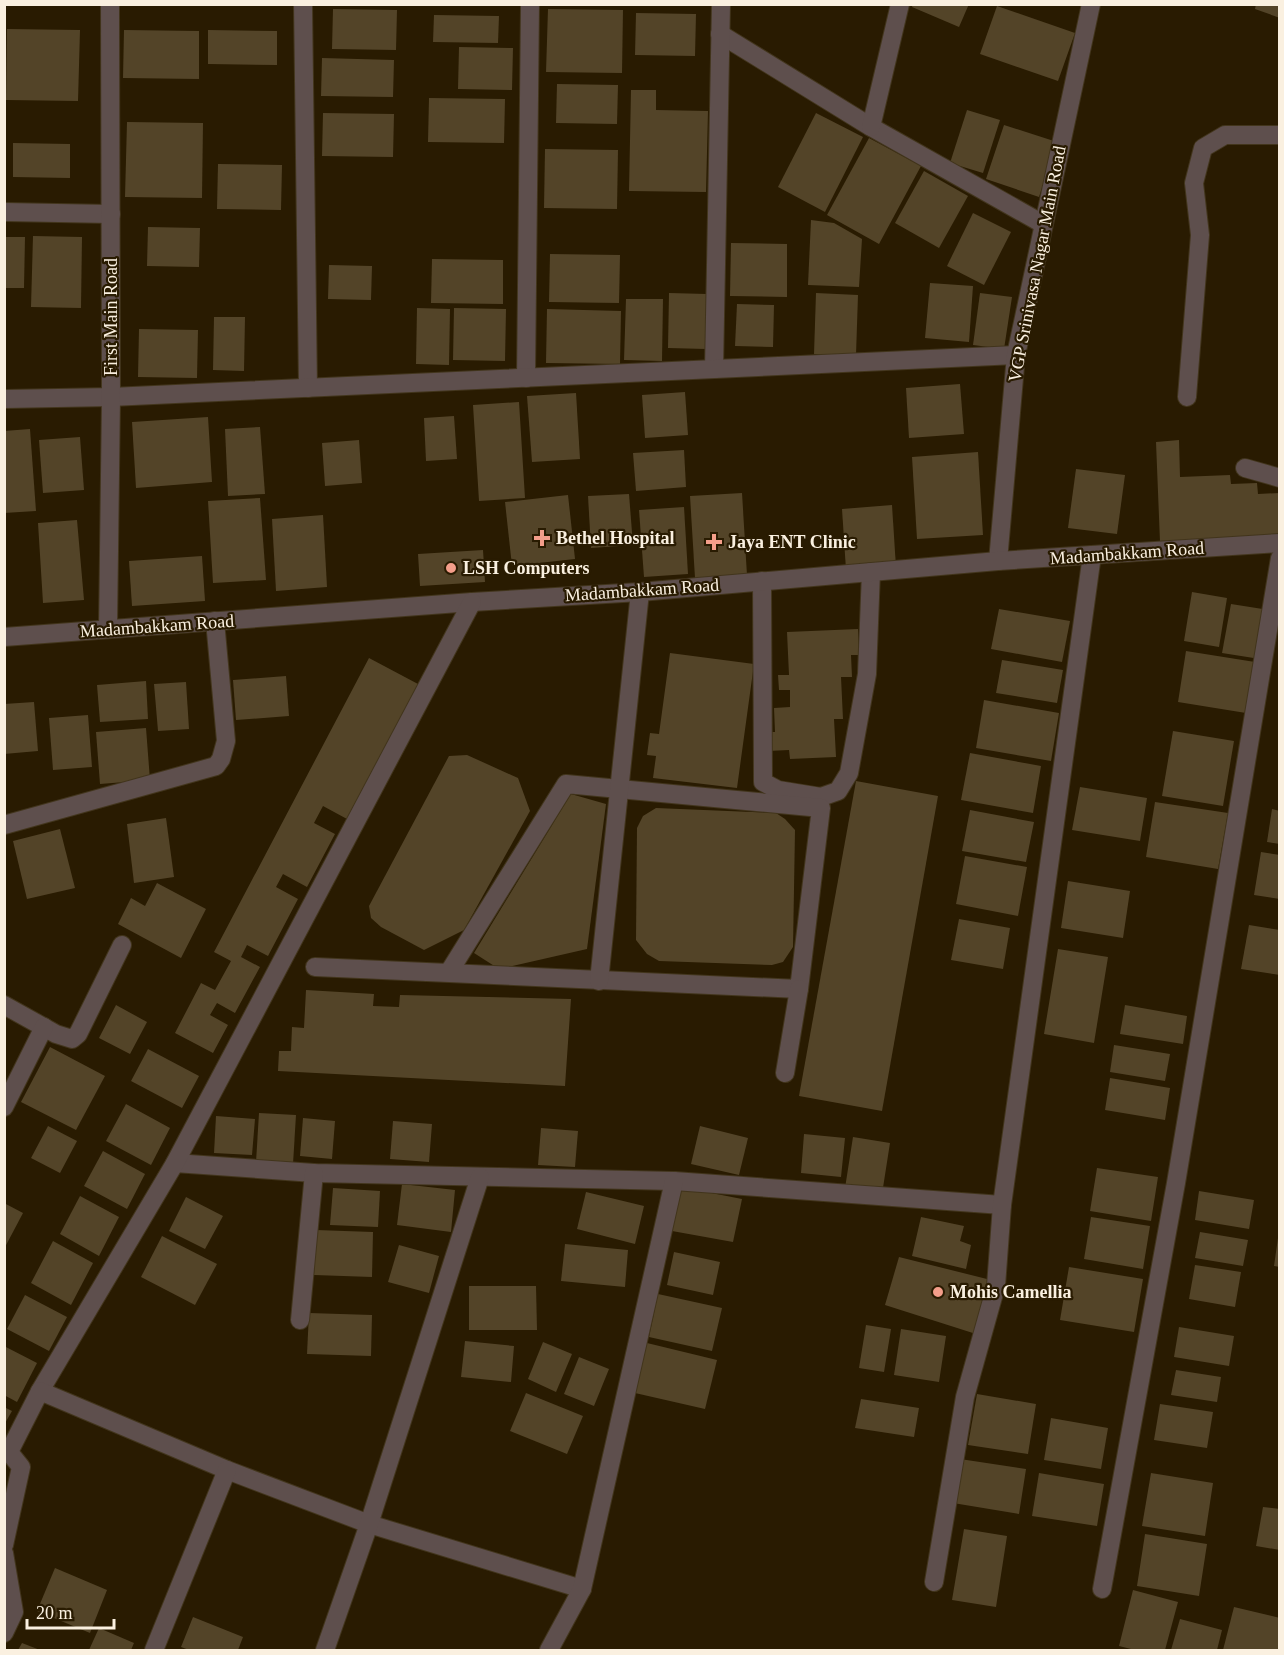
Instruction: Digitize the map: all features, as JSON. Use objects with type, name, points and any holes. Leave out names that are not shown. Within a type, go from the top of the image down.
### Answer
[{"type":"street","name":"First Main Road","points":[[108,629],[111,397],[110,4]]},
{"type":"street","points":[[303,4],[308,388]]},
{"type":"street","points":[[526,378],[530,4]]},
{"type":"street","points":[[714,369],[721,4]]},
{"type":"street","points":[[871,127],[900,4]]},
{"type":"street","name":"VGP Srinivasa Nagar Main Road","points":[[998,561],[1016,355],[1091,4]]},
{"type":"street","points":[[720,34],[871,127],[1043,224]]},
{"type":"street","points":[[1187,397],[1200,235],[1194,183],[1203,148],[1225,135],[1280,135]]},
{"type":"street","points":[[4,212],[111,214]]},
{"type":"street","points":[[4,399],[111,397],[1016,355]]},
{"type":"street","points":[[1245,468],[1280,478]]},
{"type":"street","name":"Madambakkam Road","points":[[4,637],[471,602],[640,592],[998,561],[1280,543]]},
{"type":"street","points":[[934,1582],[965,1397],[996,1286],[1002,1205],[1092,555]]},
{"type":"street","points":[[1102,1589],[1176,1184],[1280,558]]},
{"type":"street","points":[[762,581],[763,782],[778,790],[821,797],[838,791],[849,773],[867,674],[871,572]]},
{"type":"street","points":[[598,981],[640,592]]},
{"type":"street","points":[[4,1545],[21,1467],[9,1452],[40,1391],[175,1163],[471,602]]},
{"type":"street","points":[[4,825],[216,766],[221,759],[226,741],[215,621]]},
{"type":"street","points":[[449,972],[566,784],[821,808],[799,989],[785,1073]]},
{"type":"street","points":[[4,1005],[44,1028],[72,1039],[78,1034],[122,945]]},
{"type":"street","points":[[315,967],[799,989]]},
{"type":"street","points":[[4,1107],[44,1028]]},
{"type":"street","points":[[175,1163],[314,1173],[674,1181],[1002,1205]]},
{"type":"street","points":[[300,1320],[314,1173]]},
{"type":"street","points":[[325,1650],[369,1524],[480,1177]]},
{"type":"street","points":[[549,1650],[582,1589],[674,1181]]},
{"type":"street","points":[[40,1391],[227,1470],[369,1524],[582,1589]]},
{"type":"street","points":[[154,1650],[227,1470]]},
{"type":"street","points":[[4,1552],[11,1583],[14,1612],[4,1633]]},
{"type":"building","points":[[913,4],[969,4],[959,27],[912,7]]},
{"type":"building","points":[[1256,4],[1280,4],[1280,18],[1255,9]]},
{"type":"building","points":[[997,6],[1075,33],[1058,81],[980,54]]},
{"type":"building","points":[[333,9],[397,10],[396,50],[332,49]]},
{"type":"building","points":[[548,9],[623,10],[622,73],[546,72]]},
{"type":"building","points":[[636,13],[696,14],[695,56],[635,55]]},
{"type":"building","points":[[434,15],[499,16],[498,43],[433,42]]},
{"type":"building","points":[[7,29],[80,30],[78,101],[6,100]]},
{"type":"building","points":[[124,30],[199,31],[199,79],[123,78]]},
{"type":"building","points":[[208,30],[277,31],[277,65],[208,64]]},
{"type":"building","points":[[459,47],[513,48],[512,90],[458,89]]},
{"type":"building","points":[[322,58],[394,60],[393,97],[321,96]]},
{"type":"building","points":[[557,84],[618,85],[617,124],[556,123]]},
{"type":"building","points":[[631,90],[656,90],[656,110],[708,111],[706,192],[629,191]]},
{"type":"building","points":[[429,98],[505,99],[504,143],[428,142]]},
{"type":"building","points":[[967,110],[1000,120],[983,173],[950,163]]},
{"type":"building","points":[[323,113],[394,114],[393,157],[322,156]]},
{"type":"building","points":[[816,113],[863,137],[825,212],[778,187]]},
{"type":"building","points":[[127,122],[203,123],[202,198],[125,197]]},
{"type":"building","points":[[1004,125],[1057,142],[1039,197],[986,179]]},
{"type":"building","points":[[869,138],[921,166],[879,244],[827,215]]},
{"type":"building","points":[[13,143],[70,144],[70,178],[13,177]]},
{"type":"building","points":[[545,149],[618,150],[617,209],[544,208]]},
{"type":"building","points":[[218,164],[282,165],[281,210],[217,209]]},
{"type":"building","points":[[924,171],[968,196],[939,248],[895,223]]},
{"type":"building","points":[[973,213],[1011,232],[984,285],[947,266]]},
{"type":"building","points":[[811,220],[834,223],[862,239],[859,287],[808,285]]},
{"type":"building","points":[[148,227],[200,228],[199,267],[147,266]]},
{"type":"building","points":[[33,236],[82,237],[81,308],[31,307]]},
{"type":"building","points":[[4,237],[25,237],[24,288],[4,288]]},
{"type":"building","points":[[731,243],[787,244],[787,297],[730,296]]},
{"type":"building","points":[[550,254],[620,255],[619,303],[549,302]]},
{"type":"building","points":[[432,259],[503,260],[503,304],[431,303]]},
{"type":"building","points":[[329,265],[372,266],[371,300],[328,299]]},
{"type":"building","points":[[930,283],[973,286],[969,342],[925,338]]},
{"type":"building","points":[[669,293],[707,294],[706,349],[668,348]]},
{"type":"building","points":[[816,293],[858,295],[856,355],[814,354]]},
{"type":"building","points":[[980,293],[1012,297],[1004,349],[973,345]]},
{"type":"building","points":[[626,299],[663,299],[662,361],[624,360]]},
{"type":"building","points":[[737,304],[774,305],[773,347],[735,346]]},
{"type":"building","points":[[417,308],[450,309],[449,365],[416,364]]},
{"type":"building","points":[[454,308],[506,309],[505,361],[453,360]]},
{"type":"building","points":[[547,309],[621,311],[620,364],[546,363]]},
{"type":"building","points":[[214,317],[245,317],[244,371],[213,370]]},
{"type":"building","points":[[139,329],[198,330],[197,378],[138,377]]},
{"type":"building","points":[[960,384],[964,434],[909,438],[906,388]]},
{"type":"building","points":[[685,392],[688,435],[645,438],[642,395]]},
{"type":"building","points":[[576,393],[580,459],[532,462],[527,396]]},
{"type":"building","points":[[519,402],[525,498],[479,501],[473,405]]},
{"type":"building","points":[[454,416],[457,459],[426,461],[424,418]]},
{"type":"building","points":[[208,417],[212,482],[136,488],[132,422]]},
{"type":"building","points":[[260,427],[265,494],[228,496],[225,429]]},
{"type":"building","points":[[30,429],[36,511],[4,513],[4,431]]},
{"type":"building","points":[[80,437],[84,490],[43,493],[39,440]]},
{"type":"building","points":[[359,440],[362,483],[325,486],[322,443]]},
{"type":"building","points":[[1179,440],[1180,477],[1230,475],[1231,484],[1257,483],[1258,494],[1280,493],[1280,537],[1160,542],[1156,442]]},
{"type":"building","points":[[684,450],[686,487],[636,491],[633,453]]},
{"type":"building","points":[[978,452],[983,535],[917,539],[912,457]]},
{"type":"building","points":[[1076,469],[1125,475],[1117,534],[1068,528]]},
{"type":"building","points":[[742,493],[747,575],[695,578],[690,496]]},
{"type":"building","points":[[629,494],[633,545],[591,548],[588,496]]},
{"type":"building","points":[[568,495],[575,559],[512,566],[505,502]]},
{"type":"building","points":[[260,498],[266,580],[213,583],[208,501]]},
{"type":"building","points":[[892,505],[896,567],[846,570],[842,509]]},
{"type":"building","points":[[684,507],[688,574],[644,577],[639,510]]},
{"type":"building","points":[[323,515],[327,587],[276,591],[272,519]]},
{"type":"building","points":[[77,520],[84,600],[43,603],[38,523]]},
{"type":"building","name":"LSH Computers","points":[[483,550],[485,582],[420,586],[418,554]]},
{"type":"building","points":[[202,556],[205,601],[132,606],[129,561]]},
{"type":"building","points":[[1192,592],[1227,598],[1219,647],[1184,641]]},
{"type":"building","points":[[1231,604],[1269,610],[1260,659],[1222,653]]},
{"type":"building","points":[[999,609],[1070,621],[1062,662],[991,649]]},
{"type":"building","points":[[858,629],[859,655],[851,655],[852,677],[841,677],[843,719],[834,719],[836,757],[790,759],[789,750],[768,751],[767,732],[775,732],[774,708],[790,707],[790,690],[779,690],[778,675],[789,675],[787,632]]},
{"type":"building","points":[[1186,651],[1255,662],[1246,713],[1178,702]]},
{"type":"building","points":[[670,653],[754,664],[737,788],[653,778],[656,756],[647,755],[650,733],[659,734]]},
{"type":"building","points":[[369,658],[418,684],[347,819],[323,806],[314,823],[335,834],[307,887],[283,874],[276,887],[298,899],[268,956],[247,945],[241,957],[260,967],[235,1013],[217,1003],[210,1015],[228,1025],[213,1053],[175,1033],[201,983],[215,990],[231,961],[214,952]]},
{"type":"building","points":[[1002,660],[1063,670],[1057,703],[996,693]]},
{"type":"building","points":[[286,676],[289,716],[236,720],[233,680]]},
{"type":"building","points":[[146,681],[148,719],[100,722],[97,685]]},
{"type":"building","points":[[186,682],[189,729],[158,731],[154,684]]},
{"type":"building","points":[[984,700],[1059,713],[1051,761],[976,748]]},
{"type":"building","points":[[34,702],[38,751],[4,754],[4,704]]},
{"type":"building","points":[[88,715],[92,767],[53,770],[49,718]]},
{"type":"building","points":[[146,728],[150,780],[100,784],[96,732]]},
{"type":"building","points":[[1173,731],[1234,741],[1223,806],[1162,796]]},
{"type":"building","points":[[970,753],[1041,766],[1033,813],[961,800]]},
{"type":"building","points":[[467,755],[518,778],[530,811],[464,930],[424,950],[381,927],[371,918],[369,906],[449,756]]},
{"type":"building","points":[[856,781],[938,796],[882,1111],[799,1096]]},
{"type":"building","points":[[1080,787],[1147,798],[1140,841],[1072,830]]},
{"type":"building","points":[[571,794],[606,804],[587,949],[499,969],[474,953]]},
{"type":"building","points":[[1155,802],[1228,813],[1218,869],[1146,857]]},
{"type":"building","points":[[656,808],[776,813],[795,830],[793,947],[783,962],[772,965],[659,961],[647,954],[636,940],[637,828],[643,816]]},
{"type":"building","points":[[1272,809],[1280,811],[1280,844],[1267,842]]},
{"type":"building","points":[[970,810],[1034,822],[1026,862],[962,851]]},
{"type":"building","points":[[166,818],[174,877],[134,883],[127,824]]},
{"type":"building","points":[[60,829],[75,888],[27,899],[13,841]]},
{"type":"building","points":[[1261,852],[1280,855],[1280,899],[1254,895]]},
{"type":"building","points":[[965,856],[1027,867],[1018,916],[956,904]]},
{"type":"building","points":[[1068,881],[1130,891],[1123,938],[1061,928]]},
{"type":"building","points":[[157,883],[206,909],[181,958],[118,924],[131,898],[145,906]]},
{"type":"building","points":[[959,919],[1010,928],[1003,969],[951,960]]},
{"type":"building","points":[[1249,925],[1280,930],[1280,975],[1241,969]]},
{"type":"building","points":[[1058,949],[1108,957],[1094,1043],[1044,1034]]},
{"type":"building","points":[[306,990],[374,994],[373,1006],[399,1007],[400,995],[571,999],[565,1086],[278,1071],[279,1051],[291,1051],[292,1027],[304,1028]]},
{"type":"building","points":[[116,1005],[147,1022],[130,1054],[99,1038]]},
{"type":"building","points":[[1125,1005],[1187,1016],[1183,1044],[1120,1034]]},
{"type":"building","points":[[1114,1045],[1170,1054],[1165,1081],[1110,1072]]},
{"type":"building","points":[[50,1047],[105,1076],[76,1130],[21,1102]]},
{"type":"building","points":[[148,1049],[199,1076],[182,1108],[131,1081]]},
{"type":"building","points":[[1110,1078],[1170,1088],[1165,1120],[1105,1110]]},
{"type":"building","points":[[126,1104],[170,1128],[151,1165],[106,1141]]},
{"type":"building","points":[[259,1113],[296,1115],[293,1164],[256,1162]]},
{"type":"building","points":[[216,1116],[255,1119],[252,1155],[214,1153]]},
{"type":"building","points":[[303,1118],[335,1121],[332,1159],[300,1156]]},
{"type":"building","points":[[393,1121],[432,1124],[429,1162],[390,1159]]},
{"type":"building","points":[[48,1126],[77,1141],[60,1173],[31,1158]]},
{"type":"building","points":[[700,1126],[748,1138],[739,1175],[691,1164]]},
{"type":"building","points":[[541,1128],[578,1131],[575,1167],[538,1165]]},
{"type":"building","points":[[804,1134],[845,1138],[841,1177],[801,1173]]},
{"type":"building","points":[[853,1137],[890,1143],[882,1194],[845,1188]]},
{"type":"building","points":[[103,1151],[145,1174],[127,1209],[84,1186]]},
{"type":"building","points":[[1097,1168],[1158,1177],[1151,1221],[1090,1211]]},
{"type":"building","points":[[402,1184],[455,1190],[451,1232],[397,1225]]},
{"type":"building","points":[[681,1187],[742,1199],[733,1242],[672,1231]]},
{"type":"building","points":[[333,1188],[380,1191],[378,1227],[330,1225]]},
{"type":"building","points":[[1199,1191],[1254,1200],[1249,1229],[1195,1220]]},
{"type":"building","points":[[586,1192],[644,1206],[635,1244],[577,1229]]},
{"type":"building","points":[[80,1196],[119,1217],[99,1256],[60,1234]]},
{"type":"building","points":[[186,1197],[223,1216],[205,1249],[169,1231]]},
{"type":"building","points":[[4,1203],[23,1213],[4,1249]]},
{"type":"building","points":[[921,1217],[964,1226],[960,1241],[971,1245],[966,1269],[912,1256]]},
{"type":"building","points":[[1091,1217],[1150,1226],[1143,1269],[1084,1259]]},
{"type":"building","points":[[316,1230],[373,1232],[372,1277],[314,1275]]},
{"type":"building","points":[[1200,1232],[1248,1240],[1243,1266],[1195,1258]]},
{"type":"building","points":[[162,1236],[217,1264],[195,1305],[141,1277]]},
{"type":"building","points":[[1278,1238],[1280,1238],[1280,1267],[1274,1266]]},
{"type":"building","points":[[53,1241],[93,1263],[71,1305],[31,1283]]},
{"type":"building","points":[[565,1244],[628,1250],[625,1287],[561,1281]]},
{"type":"building","points":[[399,1245],[439,1256],[429,1293],[388,1282]]},
{"type":"building","points":[[674,1252],[720,1262],[713,1295],[667,1285]]},
{"type":"building","name":"Mohis Camellia","points":[[899,1257],[991,1280],[976,1334],[885,1305]]},
{"type":"building","points":[[1195,1265],[1241,1272],[1235,1307],[1189,1299]]},
{"type":"building","points":[[1069,1267],[1143,1279],[1134,1332],[1060,1320]]},
{"type":"building","points":[[469,1286],[536,1286],[537,1330],[469,1330]]},
{"type":"building","points":[[658,1294],[722,1308],[712,1351],[649,1337]]},
{"type":"building","points":[[25,1295],[67,1317],[49,1351],[7,1329]]},
{"type":"building","points":[[309,1313],[372,1315],[371,1356],[307,1354]]},
{"type":"building","points":[[866,1325],[891,1329],[884,1372],[859,1368]]},
{"type":"building","points":[[1179,1327],[1234,1336],[1229,1366],[1174,1357]]},
{"type":"building","points":[[901,1329],[946,1336],[939,1382],[894,1375]]},
{"type":"building","points":[[465,1341],[514,1346],[511,1382],[461,1377]]},
{"type":"building","points":[[543,1342],[572,1354],[556,1392],[528,1379]]},
{"type":"building","points":[[647,1343],[717,1360],[705,1409],[635,1393]]},
{"type":"building","points":[[4,1346],[37,1363],[17,1402],[4,1395]]},
{"type":"building","points":[[579,1357],[609,1369],[594,1406],[564,1394]]},
{"type":"building","points":[[1176,1370],[1221,1377],[1217,1402],[1171,1395]]},
{"type":"building","points":[[526,1393],[583,1416],[567,1454],[510,1431]]},
{"type":"building","points":[[977,1394],[1036,1404],[1028,1454],[968,1445]]},
{"type":"building","points":[[861,1399],[919,1408],[914,1437],[855,1428]]},
{"type":"building","points":[[1160,1404],[1213,1412],[1207,1448],[1154,1440]]},
{"type":"building","points":[[4,1407],[12,1411],[4,1425]]},
{"type":"building","points":[[1051,1418],[1108,1428],[1101,1469],[1044,1460]]},
{"type":"building","points":[[960,1459],[1026,1469],[1019,1514],[953,1503]]},
{"type":"building","points":[[1039,1473],[1104,1484],[1097,1526],[1032,1516]]},
{"type":"building","points":[[1151,1473],[1213,1483],[1205,1536],[1142,1526]]},
{"type":"building","points":[[1263,1507],[1280,1509],[1280,1550],[1256,1546]]},
{"type":"building","points":[[964,1529],[1007,1536],[996,1607],[952,1600]]},
{"type":"building","points":[[1145,1534],[1207,1544],[1199,1596],[1137,1586]]},
{"type":"building","points":[[55,1568],[107,1590],[90,1633],[37,1611]]},
{"type":"building","points":[[1133,1590],[1178,1602],[1165,1650],[1135,1650],[1119,1646]]},
{"type":"building","points":[[1234,1607],[1280,1618],[1280,1650],[1223,1650]]},
{"type":"building","points":[[193,1617],[243,1637],[238,1650],[189,1650],[181,1647]]},
{"type":"building","points":[[1180,1619],[1222,1630],[1217,1650],[1171,1650]]},
{"type":"building","points":[[99,1628],[134,1643],[131,1650],[89,1650]]},
{"type":"building","points":[[22,1643],[40,1650],[18,1650]]},
{"type":"place","name":"Bethel Hospital","points":[[542,538]]},
{"type":"place","name":"Jaya ENT Clinic","points":[[714,542]]},
{"type":"place","name":"LSH Computers","points":[[451,568]]},
{"type":"place","name":"Mohis Camellia","points":[[938,1292]]}]
